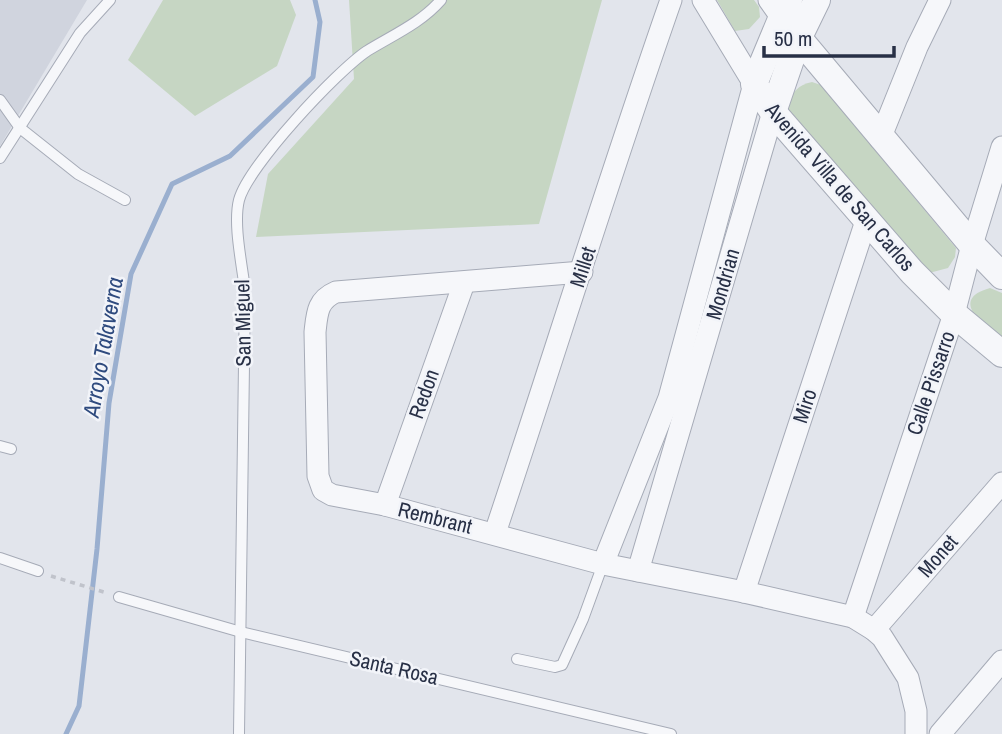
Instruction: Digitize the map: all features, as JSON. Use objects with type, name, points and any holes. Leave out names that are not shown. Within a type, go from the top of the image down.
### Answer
[{"type":"street","name":"Millet","points":[[495,533],[582,272],[626,128],[671,0]]},
{"type":"street","name":"Avenida Villa de San Carlos","points":[[703,0],[773,112],[866,221],[954,314],[1002,354]]},
{"type":"street","name":"Mondrian","points":[[638,571],[773,112],[798,39],[817,0]]},
{"type":"street","points":[[880,139],[917,47],[940,0]]},
{"type":"street","name":"Mondrian","points":[[603,564],[668,398],[754,84],[779,6]]},
{"type":"street","points":[[779,6],[798,39],[880,139],[972,246],[1002,276]]},
{"type":"street","name":"Calle Pissarro","points":[[853,617],[954,314],[1002,146]]},
{"type":"street","name":"Miro","points":[[744,592],[866,221]]},
{"type":"street","name":"Rembrant","points":[[582,272],[336,292],[326,296],[318,309],[315,332],[318,476],[323,490],[332,495],[385,505],[495,533],[603,564],[853,617],[874,630],[888,646],[908,678],[916,711],[915,734]]},
{"type":"street","name":"Redon","points":[[385,505],[464,283]]},
{"type":"street","name":"Monet","points":[[874,630],[1002,483]]},
{"type":"street","points":[[940,734],[1002,660]]},
{"type":"lane","points":[[0,158],[80,33],[110,0]]},
{"type":"lane","name":"San Miguel","points":[[239,734],[245,290],[239,231],[240,198],[264,158],[297,119],[344,71],[366,52],[421,19],[442,0]]},
{"type":"lane","points":[[0,100],[20,128],[78,174],[125,200]]},
{"type":"lane","points":[[0,558],[38,570]]},
{"type":"lane","points":[[517,659],[555,667],[562,665],[583,619],[603,564]]},
{"type":"lane","name":"Santa Rosa","points":[[113,595],[241,632],[671,734]]},
{"type":"path","points":[[63,580],[113,595]]},
{"type":"shaded area","points":[[0,0],[87,0],[0,146]]},
{"type":"green space","points":[[163,0],[290,0],[296,15],[277,66],[195,116],[128,60]]},
{"type":"green space","points":[[349,0],[602,0],[539,224],[256,237],[268,174],[354,79]]},
{"type":"green space","points":[[717,0],[754,0],[759,7],[760,17],[749,29],[735,31]]},
{"type":"green space","points":[[812,82],[821,85],[956,248],[955,257],[948,268],[929,273],[789,117],[786,104],[791,96],[799,87]]},
{"type":"green space","points":[[990,288],[1002,293],[1002,342],[980,321],[971,306],[971,299]]},
{"type":"waterway","name":"Arroyo Talaverna","points":[[66,734],[79,706],[97,549],[109,403],[131,274],[172,184],[230,156],[313,77],[320,22],[315,0]]}]
